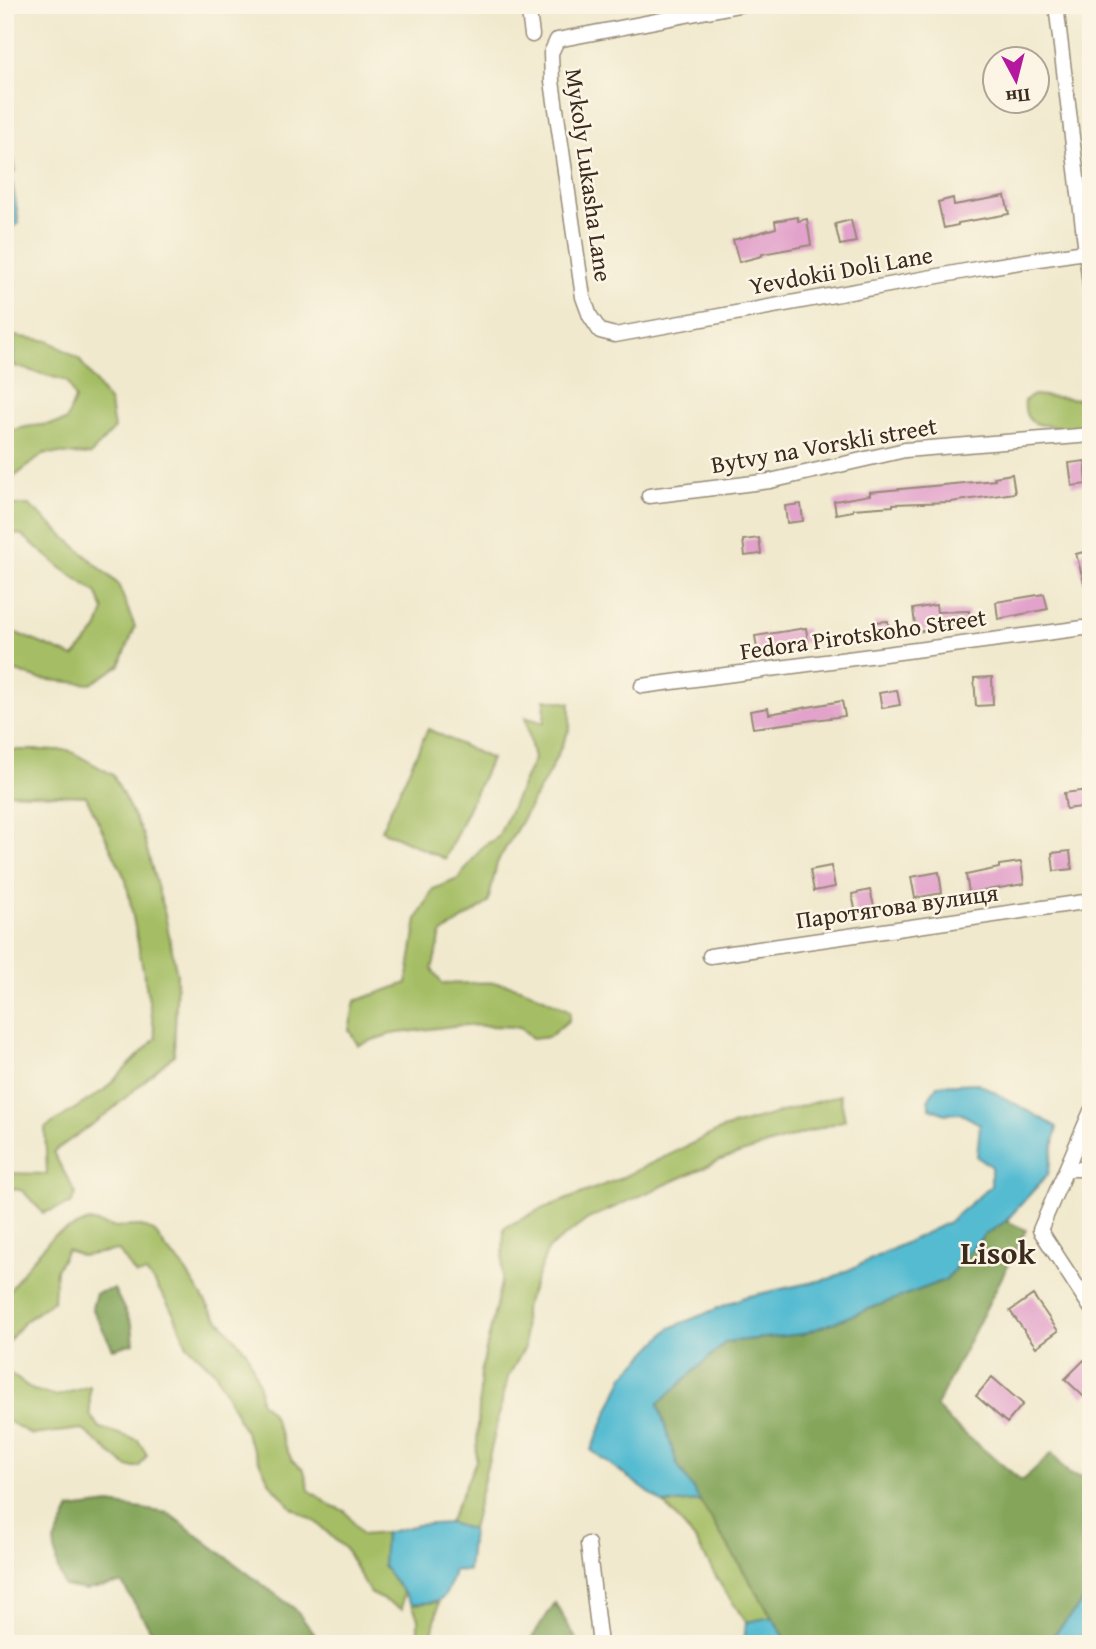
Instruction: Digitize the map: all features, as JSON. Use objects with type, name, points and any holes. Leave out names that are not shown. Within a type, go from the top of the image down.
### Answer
[{"type":"street","points":[[528,5],[532,35]]},
{"type":"street","name":"Mykoly Lukasha Lane","points":[[600,331],[590,316],[583,297],[552,81],[551,53],[557,40],[739,5]]},
{"type":"street","points":[[1056,5],[1089,252],[1091,293]]},
{"type":"street","name":"Yevdokii Doli Lane","points":[[600,331],[615,335],[982,268],[1089,252]]},
{"type":"street","name":"Bytvy na Vorskli street","points":[[649,496],[770,481],[905,450],[1091,435]]},
{"type":"street","name":"Fedora Pirotskoho Street","points":[[642,686],[1091,627]]},
{"type":"street","name":"Паротягова вулиця","points":[[710,956],[1091,901]]},
{"type":"street","points":[[1091,1111],[1040,1230],[1091,1308]]},
{"type":"street","points":[[1066,1169],[1091,1169]]},
{"type":"street","points":[[588,1544],[600,1644]]},
{"type":"green space","points":[[14,336],[49,341],[79,359],[110,403],[114,429],[90,455],[45,453],[5,481],[5,434],[66,421],[75,399],[67,381],[14,366]]},
{"type":"green space","points":[[1033,395],[1091,400],[1091,430],[1066,432],[1061,427],[1034,423],[1025,409],[1025,400]]},
{"type":"green space","points":[[5,505],[29,505],[118,584],[135,627],[120,665],[91,684],[39,679],[5,667],[5,631],[74,657],[97,630],[104,610],[96,592],[61,568],[22,535],[5,532]]},
{"type":"green space","points":[[545,699],[570,703],[570,728],[549,773],[497,863],[488,903],[441,934],[432,969],[442,983],[498,983],[526,990],[570,1011],[569,1020],[549,1037],[533,1039],[520,1027],[461,1025],[391,1034],[358,1045],[349,1030],[355,1001],[407,983],[417,919],[433,889],[458,879],[483,846],[498,837],[534,759],[525,717],[544,723]]},
{"type":"green space","points":[[428,729],[491,759],[445,859],[381,830]]},
{"type":"green space","points":[[5,750],[68,750],[113,775],[143,835],[165,915],[177,975],[174,1055],[108,1113],[53,1152],[76,1194],[71,1204],[43,1213],[23,1191],[5,1186],[5,1173],[47,1174],[45,1128],[104,1090],[156,1038],[126,880],[86,796],[5,793]]},
{"type":"green space","points":[[840,1095],[845,1120],[723,1159],[588,1219],[548,1249],[524,1310],[525,1347],[508,1377],[472,1530],[449,1523],[476,1461],[481,1372],[502,1278],[504,1228],[539,1210],[619,1179],[722,1129]]},
{"type":"green space","points":[[89,1221],[113,1227],[140,1226],[154,1231],[182,1265],[212,1312],[247,1352],[259,1384],[260,1401],[271,1412],[292,1461],[304,1470],[309,1490],[330,1505],[345,1511],[362,1535],[385,1533],[383,1566],[403,1592],[402,1609],[370,1593],[345,1549],[316,1522],[292,1508],[270,1483],[216,1373],[187,1345],[174,1314],[155,1283],[146,1273],[136,1275],[118,1250],[83,1256],[67,1250],[56,1270],[54,1300],[23,1323],[5,1346],[5,1297],[54,1235]]},
{"type":"green space","points":[[1006,1221],[1026,1230],[936,1406],[950,1422],[1022,1481],[1052,1453],[1069,1474],[1091,1478],[1091,1592],[1046,1644],[789,1644],[677,1464],[658,1404],[726,1342],[803,1334],[945,1280],[983,1236]]},
{"type":"green space","points":[[114,1289],[132,1325],[134,1343],[113,1349],[92,1308],[96,1293]]},
{"type":"green space","points":[[5,1370],[33,1390],[57,1396],[90,1386],[90,1415],[100,1428],[138,1440],[147,1455],[139,1467],[127,1467],[82,1429],[32,1435],[5,1419]]},
{"type":"green space","points":[[700,1501],[772,1617],[746,1622],[696,1541],[665,1504]]},
{"type":"green space","points":[[110,1504],[168,1513],[295,1609],[322,1644],[159,1644],[122,1583],[86,1590],[64,1586],[57,1566],[54,1542],[70,1509]]},
{"type":"green space","points":[[439,1602],[431,1640],[433,1644],[418,1644],[418,1618],[412,1604]]},
{"type":"green space","points":[[555,1603],[579,1644],[528,1644]]},
{"type":"water","points":[[5,155],[12,158],[15,171],[11,176],[19,223],[11,228],[5,258]]},
{"type":"water","points":[[5,305],[13,333],[14,351],[10,369],[5,377]]},
{"type":"water","points":[[978,1083],[1057,1127],[1048,1174],[1006,1221],[983,1236],[945,1280],[803,1334],[726,1342],[658,1404],[677,1464],[700,1501],[664,1504],[591,1450],[624,1376],[670,1328],[745,1297],[832,1278],[947,1223],[991,1186],[991,1166],[977,1157],[980,1124],[960,1113],[945,1114],[930,1108],[928,1100],[937,1085]]},
{"type":"water","points":[[449,1523],[472,1530],[468,1571],[454,1570],[448,1589],[437,1601],[412,1604],[383,1566],[385,1533],[417,1525]]},
{"type":"water","points":[[1091,1592],[1091,1625],[1082,1633],[1079,1644],[1046,1644]]},
{"type":"water","points":[[772,1617],[789,1644],[744,1644],[746,1622]]},
{"type":"building","points":[[1005,196],[1009,214],[944,228],[938,202],[953,198],[954,205]]},
{"type":"building","points":[[798,217],[798,221],[807,219],[811,245],[762,254],[739,262],[733,240],[776,228],[775,221]]},
{"type":"building","points":[[851,220],[856,242],[840,245],[835,224]]},
{"type":"building","points":[[1085,461],[1087,484],[1072,486],[1069,463]]},
{"type":"building","points":[[1012,474],[1015,493],[951,502],[893,504],[836,514],[834,501],[870,495],[870,492],[995,480],[994,477]]},
{"type":"building","points":[[801,504],[803,521],[787,523],[785,506]]},
{"type":"building","points":[[759,538],[761,554],[745,556],[743,540]]},
{"type":"building","points":[[1091,550],[1091,592],[1087,593],[1076,554]]},
{"type":"building","points":[[1044,594],[1048,609],[998,619],[996,602]]},
{"type":"building","points":[[936,605],[937,612],[969,611],[969,624],[939,625],[940,628],[916,632],[913,609]]},
{"type":"building","points":[[888,621],[888,636],[874,636],[874,622]]},
{"type":"building","points":[[806,628],[808,642],[774,646],[775,652],[758,655],[755,636]]},
{"type":"building","points":[[992,677],[993,705],[976,706],[974,678]]},
{"type":"building","points":[[897,690],[900,705],[882,708],[879,693]]},
{"type":"building","points":[[842,701],[845,716],[753,728],[750,711],[768,708],[769,714]]},
{"type":"building","points":[[1088,790],[1090,806],[1066,809],[1064,793]]},
{"type":"building","points":[[1070,851],[1072,869],[1054,871],[1052,853]]},
{"type":"building","points":[[1021,862],[1024,884],[969,893],[966,875],[999,868],[999,865]]},
{"type":"building","points":[[831,866],[835,887],[814,891],[810,870]]},
{"type":"building","points":[[939,872],[942,893],[915,898],[911,877]]},
{"type":"building","points":[[870,890],[875,910],[856,914],[852,894]]},
{"type":"building","points":[[1033,1295],[1058,1331],[1036,1347],[1010,1311]]},
{"type":"building","points":[[1084,1360],[1091,1366],[1091,1391],[1084,1397],[1065,1379]]},
{"type":"building","points":[[992,1377],[1023,1404],[1007,1423],[976,1396]]},
{"type":"district","name":"Lisok","points":[[998,1252]]}]
